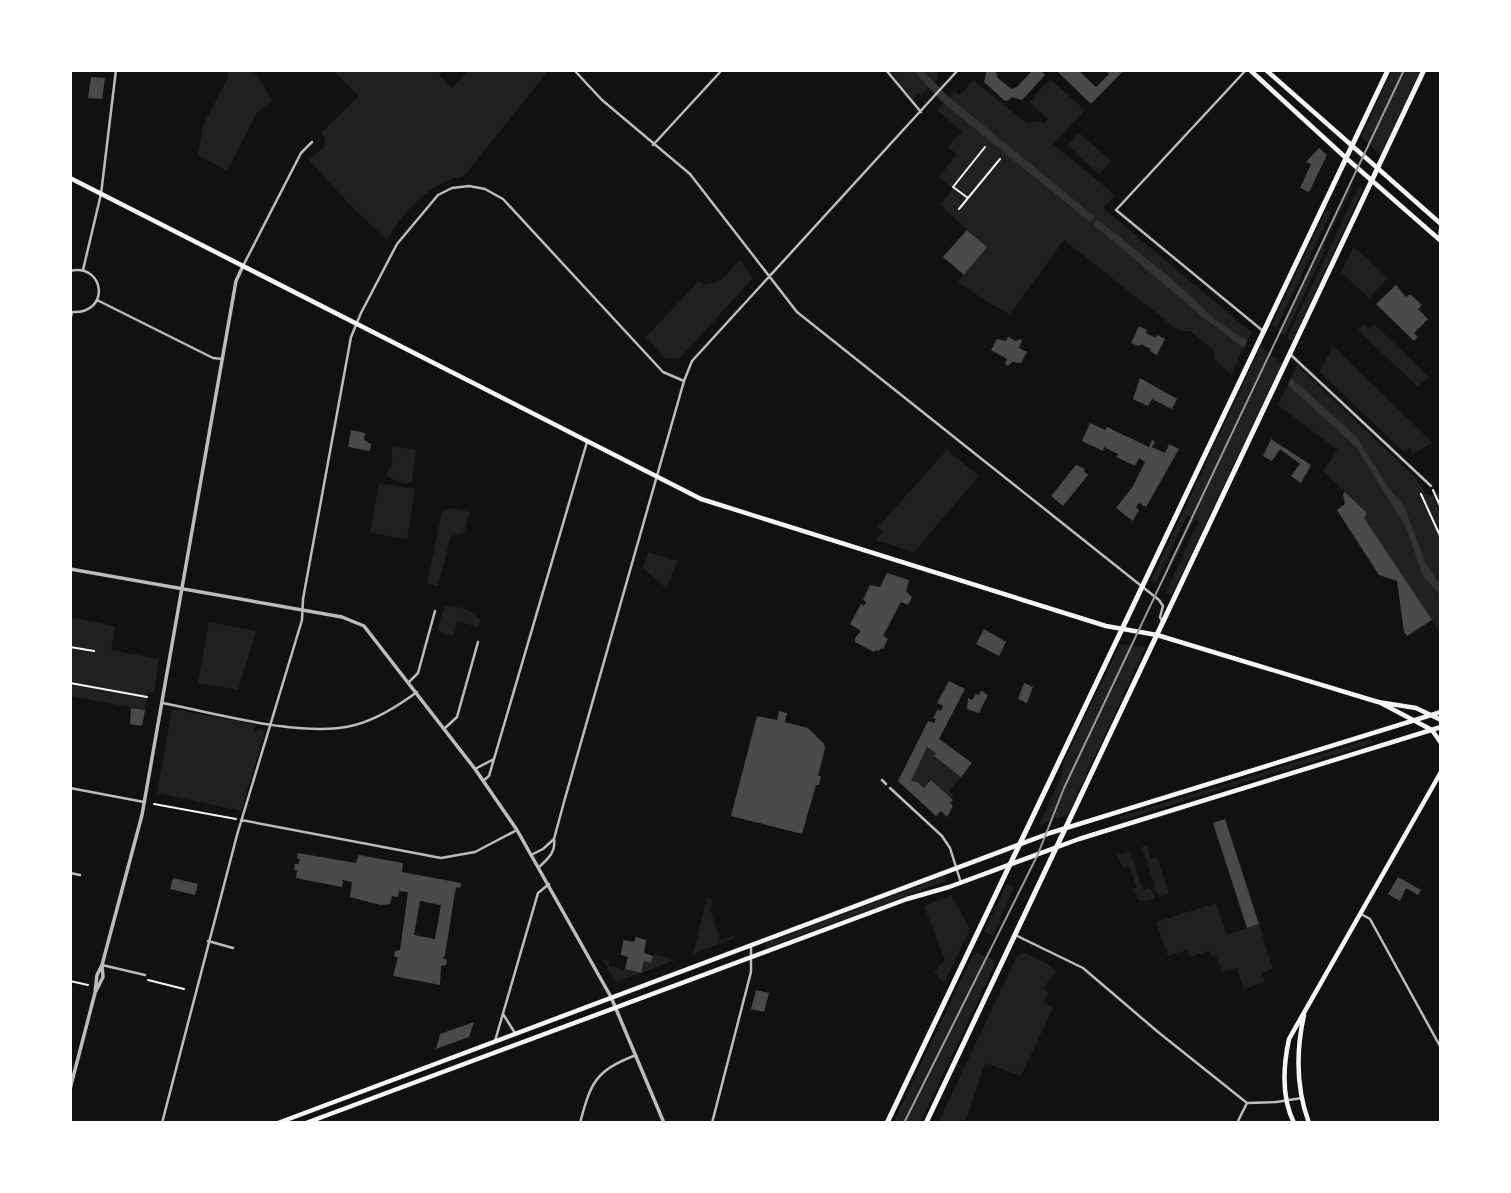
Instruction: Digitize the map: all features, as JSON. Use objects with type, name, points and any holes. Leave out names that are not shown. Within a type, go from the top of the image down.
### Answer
[{"type":"main road","points":[[1247,70],[1440,240]]},
{"type":"main road","points":[[1266,70],[1441,224]]},
{"type":"main road","points":[[887,1123],[1388,70]]},
{"type":"main road","points":[[926,1123],[1424,70]]},
{"type":"main road","points":[[70,178],[711,503],[1122,629],[1157,635],[1378,702],[1432,730],[1441,743]]},
{"type":"main road","points":[[1378,702],[1395,703],[1441,720]]},
{"type":"main road","points":[[278,1123],[1020,844],[1441,712]]},
{"type":"main road","points":[[306,1123],[906,899],[961,883],[1058,846],[1441,727]]},
{"type":"main road","points":[[1294,1123],[1287,1100],[1285,1057],[1289,1039],[1441,772]]},
{"type":"main road","points":[[1305,1010],[1299,1048],[1302,1098],[1309,1123]]},
{"type":"street","points":[[83,270],[101,194],[116,70]]},
{"type":"street","points":[[574,70],[602,100],[690,174],[797,312],[1142,587],[1162,604],[1160,617],[1163,623]]},
{"type":"street","points":[[886,70],[921,112]]},
{"type":"street","points":[[539,867],[552,853],[689,367],[697,355],[958,70]]},
{"type":"street","points":[[1247,70],[1115,209],[1263,331]]},
{"type":"street","points":[[653,145],[720,71]]},
{"type":"street","points":[[70,1089],[144,802],[236,281],[301,153],[312,142]]},
{"type":"street","points":[[162,1123],[241,820],[302,620],[351,337],[397,244],[431,201],[452,188],[476,186],[491,191],[503,200],[663,372],[684,382]]},
{"type":"street","points":[[1440,240],[1441,224]]},
{"type":"street","points":[[1431,231],[1440,231]]},
{"type":"street","points":[[70,271],[83,270],[97,281],[99,291],[97,300],[85,311],[72,312],[70,321]]},
{"type":"street","points":[[97,300],[213,358],[223,359]]},
{"type":"street","points":[[1291,355],[1431,486]]},
{"type":"street","points":[[484,780],[489,776],[587,442]]},
{"type":"street","points":[[70,569],[342,617],[364,626],[484,780],[517,830],[611,997],[664,1123]]},
{"type":"street","points":[[409,682],[418,673],[435,611]]},
{"type":"street","points":[[444,729],[457,718],[478,642]]},
{"type":"street","points":[[161,703],[311,730],[354,725],[380,716],[417,692]]},
{"type":"street","points":[[475,769],[494,759]]},
{"type":"street","points":[[882,780],[886,784]]},
{"type":"street","points":[[70,788],[144,802]]},
{"type":"street","points":[[890,788],[942,836],[950,848],[961,883]]},
{"type":"street","points":[[241,820],[440,858],[475,852],[517,830]]},
{"type":"street","points":[[531,855],[554,839]]},
{"type":"street","points":[[70,873],[79,875]]},
{"type":"street","points":[[495,1041],[538,893],[549,884]]},
{"type":"street","points":[[1360,914],[1370,919],[1441,1048]]},
{"type":"street","points":[[1015,935],[1083,968],[1247,1103],[1302,1098]]},
{"type":"street","points":[[208,941],[233,947]]},
{"type":"street","points":[[712,1123],[751,972],[751,945]]},
{"type":"street","points":[[102,965],[145,975]]},
{"type":"street","points":[[503,1014],[515,1033]]},
{"type":"street","points":[[580,1123],[587,1097],[599,1076],[607,1068],[636,1055]]},
{"type":"street","points":[[1237,1123],[1247,1103]]},
{"type":"path","points":[[968,198],[953,187],[985,147]]},
{"type":"path","points":[[959,209],[1000,159]]},
{"type":"path","points":[[1431,486],[1441,508]]},
{"type":"path","points":[[1420,494],[1441,538]]},
{"type":"path","points":[[70,647],[94,651]]},
{"type":"path","points":[[70,683],[147,697]]},
{"type":"path","points":[[154,804],[231,818]]},
{"type":"path","points":[[145,975],[144,979],[184,989]]},
{"type":"path","points":[[70,981],[88,985]]},
{"type":"shaded area","points":[[225,70],[252,70],[272,101],[258,111],[227,171],[198,155],[203,126],[228,77],[228,71]]},
{"type":"shaded area","points":[[333,70],[443,70],[439,75],[452,88],[469,70],[549,70],[464,176],[440,184],[419,199],[387,240],[309,160],[324,147],[322,132],[359,96]]},
{"type":"shaded area","points":[[889,70],[940,70],[937,74],[939,77],[922,95],[918,94],[913,100]]},
{"type":"shaded area","points":[[913,70],[922,70],[949,97],[1095,217],[1090,222],[943,103]]},
{"type":"shaded area","points":[[1392,70],[1421,70],[1381,155],[1361,137]]},
{"type":"shaded area","points":[[1050,79],[1085,110],[1053,144],[1115,195],[1103,208],[1251,332],[1231,375],[1214,358],[1214,350],[1190,331],[1179,331],[1064,240],[1010,314],[958,282],[987,247],[940,205],[953,189],[939,177],[957,154],[948,147],[962,131],[937,110],[954,91],[960,95],[973,80],[1028,124],[1038,121],[1045,124],[1048,119],[1029,102]]},
{"type":"shaded area","points":[[1079,133],[1111,161],[1099,174],[1067,145]]},
{"type":"shaded area","points":[[1351,185],[1353,186],[1285,336],[1278,331]]},
{"type":"shaded area","points":[[1359,186],[1363,189],[1292,342],[1287,338]]},
{"type":"shaded area","points":[[1326,210],[1331,213],[1276,329],[1272,324]]},
{"type":"shaded area","points":[[1097,219],[1173,280],[1217,321],[1244,337],[1247,341],[1244,348],[1205,319],[1093,224]]},
{"type":"shaded area","points":[[1353,248],[1388,278],[1369,298],[1341,272]]},
{"type":"shaded area","points":[[740,260],[753,278],[679,359],[665,358],[646,337],[699,281],[704,285],[720,281]]},
{"type":"shaded area","points":[[1364,324],[1369,329],[1374,324],[1429,377],[1418,387],[1358,330]]},
{"type":"shaded area","points":[[1261,346],[1282,364],[1171,596],[1166,592],[1199,521],[1194,520],[1162,588],[1192,518],[1187,516],[1156,583],[1151,580]]},
{"type":"shaded area","points":[[1333,346],[1432,442],[1413,455],[1410,448],[1404,452],[1320,372]]},
{"type":"shaded area","points":[[1297,365],[1415,477],[1426,494],[1434,496],[1441,489],[1441,634],[1364,518],[1367,513],[1323,471],[1338,450],[1278,405]]},
{"type":"shaded area","points":[[1291,378],[1357,437],[1387,486],[1404,506],[1425,562],[1441,586],[1441,596],[1423,576],[1406,527],[1357,448],[1288,385]]},
{"type":"shaded area","points":[[393,447],[416,449],[412,482],[402,482],[387,476]]},
{"type":"shaded area","points":[[947,450],[979,476],[914,552],[876,540],[883,532],[878,527]]},
{"type":"shaded area","points":[[379,483],[415,489],[407,539],[370,533]]},
{"type":"shaded area","points":[[452,508],[470,512],[464,533],[451,536],[438,586],[427,583],[442,512]]},
{"type":"shaded area","points":[[648,552],[678,561],[666,588],[643,568]]},
{"type":"shaded area","points":[[445,606],[472,613],[480,620],[478,627],[457,621],[454,636],[442,634],[437,628]]},
{"type":"shaded area","points":[[70,617],[115,626],[111,650],[159,659],[154,693],[148,692],[145,710],[70,696]]},
{"type":"shaded area","points":[[209,622],[256,631],[238,690],[198,683]]},
{"type":"shaded area","points":[[1120,644],[1146,647],[1067,816],[1057,819],[1053,816],[1039,825],[1061,777],[1065,759]]},
{"type":"shaded area","points":[[172,709],[255,724],[253,731],[265,731],[241,811],[157,793]]},
{"type":"shaded area","points":[[1371,739],[1373,743],[1121,820],[1119,817]]},
{"type":"shaded area","points":[[927,747],[936,753],[934,756],[961,777],[949,791],[954,796],[951,799],[931,780],[924,788],[911,781]]},
{"type":"shaded area","points":[[1147,845],[1150,859],[1157,857],[1169,894],[1159,897],[1153,887],[1155,886],[1142,847]]},
{"type":"shaded area","points":[[1130,851],[1143,890],[1150,888],[1156,898],[1138,900],[1132,889],[1137,888],[1129,866],[1123,868],[1117,855]]},
{"type":"shaded area","points":[[945,876],[946,881],[766,948],[766,943]]},
{"type":"shaded area","points":[[1007,884],[1014,887],[993,936],[984,932]]},
{"type":"shaded area","points":[[951,895],[970,929],[944,983],[934,972],[945,960],[924,906]]},
{"type":"shaded area","points":[[707,898],[713,900],[710,909],[720,940],[736,935],[693,954]]},
{"type":"shaded area","points":[[1216,903],[1227,935],[1259,924],[1273,969],[1262,973],[1265,982],[1244,989],[1237,968],[1222,972],[1216,956],[1211,957],[1209,951],[1190,957],[1187,950],[1168,956],[1156,922]]},
{"type":"shaded area","points":[[977,953],[994,961],[995,965],[920,1123],[893,1123],[973,955]]},
{"type":"shaded area","points":[[1024,953],[1048,964],[1056,971],[1043,988],[1049,994],[1043,1002],[1053,1008],[1021,1076],[985,1063],[965,1123],[938,1123],[1017,956]]},
{"type":"shaded area","points":[[654,954],[676,960],[616,982],[603,960],[610,961],[609,966],[640,973],[644,961],[651,963]]},
{"type":"building","points":[[987,70],[995,70],[998,78],[1011,89],[1017,87],[1033,70],[1040,70],[1045,75],[1022,100],[1011,97],[1005,101],[984,82]]},
{"type":"building","points":[[1078,70],[1096,87],[1109,74],[1106,70],[1124,70],[1091,104],[1058,72]]},
{"type":"building","points":[[91,77],[105,78],[102,99],[88,98]]},
{"type":"building","points":[[1319,148],[1327,155],[1309,192],[1300,188],[1311,164],[1306,162]]},
{"type":"building","points":[[967,230],[987,247],[964,275],[943,257]]},
{"type":"building","points":[[1396,285],[1406,297],[1410,294],[1422,305],[1418,309],[1428,319],[1414,333],[1418,337],[1414,341],[1376,304]]},
{"type":"building","points":[[1139,326],[1156,338],[1157,335],[1165,339],[1157,355],[1141,344],[1139,346],[1131,343]]},
{"type":"building","points":[[1008,337],[1022,341],[1019,348],[1027,352],[1021,363],[1012,362],[1008,366],[1005,364],[1007,359],[991,350],[997,339],[1006,341]]},
{"type":"building","points":[[1140,378],[1177,399],[1172,409],[1152,399],[1148,406],[1133,399]]},
{"type":"building","points":[[1090,423],[1105,430],[1107,427],[1149,447],[1152,440],[1155,442],[1152,447],[1165,453],[1169,444],[1179,449],[1146,507],[1139,503],[1136,507],[1139,510],[1133,521],[1116,508],[1133,486],[1145,462],[1139,458],[1135,466],[1116,457],[1118,454],[1104,447],[1103,451],[1082,441]]},
{"type":"building","points":[[351,430],[365,433],[364,440],[371,444],[370,451],[348,447]]},
{"type":"building","points":[[1271,439],[1311,465],[1301,483],[1291,476],[1300,464],[1280,449],[1272,461],[1263,456]]},
{"type":"building","points":[[1076,465],[1085,469],[1088,475],[1063,506],[1051,496]]},
{"type":"building","points":[[1345,492],[1367,513],[1364,518],[1432,620],[1407,636],[1404,632],[1397,581],[1379,575],[1337,510],[1345,504]]},
{"type":"building","points":[[887,573],[909,580],[906,591],[912,597],[908,605],[901,602],[883,636],[888,639],[883,649],[874,652],[855,642],[861,631],[850,624],[861,604],[864,606],[866,602],[863,600],[870,585],[880,587]]},
{"type":"building","points":[[984,629],[1006,642],[999,656],[976,644]]},
{"type":"building","points":[[949,681],[965,689],[939,739],[972,763],[961,777],[934,756],[936,753],[927,747],[911,781],[924,788],[931,780],[953,800],[947,817],[941,811],[936,816],[898,781],[928,721],[934,723],[936,719],[933,718],[938,709],[941,711],[943,706],[937,703]]},
{"type":"building","points":[[1024,683],[1033,687],[1027,703],[1018,699]]},
{"type":"building","points":[[981,691],[988,695],[979,713],[967,709],[968,698],[972,700]]},
{"type":"building","points":[[131,708],[145,710],[142,726],[130,724]]},
{"type":"building","points":[[779,711],[787,713],[785,722],[808,728],[825,748],[818,776],[821,776],[819,785],[816,785],[802,834],[731,816],[757,716],[777,720]]},
{"type":"building","points":[[1225,819],[1259,924],[1247,928],[1213,823]]},
{"type":"building","points":[[298,853],[356,863],[359,855],[403,863],[402,872],[461,883],[455,892],[443,958],[447,960],[446,965],[441,966],[440,985],[393,976],[398,958],[394,956],[395,951],[400,950],[408,892],[399,891],[398,897],[392,896],[390,904],[380,905],[350,897],[352,882],[343,880],[342,887],[296,878],[295,864],[300,860],[297,858]],"holes":[[[420,901],[441,905],[435,939],[414,935]]]},
{"type":"building","points":[[1398,877],[1421,890],[1418,895],[1406,888],[1400,901],[1388,894]]},
{"type":"building","points":[[173,878],[198,884],[195,895],[170,889]]},
{"type":"building","points":[[636,937],[646,940],[644,953],[653,956],[651,963],[644,961],[641,973],[625,969],[628,957],[621,955],[623,940],[634,942]]},
{"type":"building","points":[[756,990],[769,993],[764,1012],[751,1009]]},
{"type":"building","points":[[474,1022],[469,1037],[436,1049],[440,1034]]},
{"type":"tram line","points":[[904,1123],[1038,854],[1064,788],[1404,70]]}]
